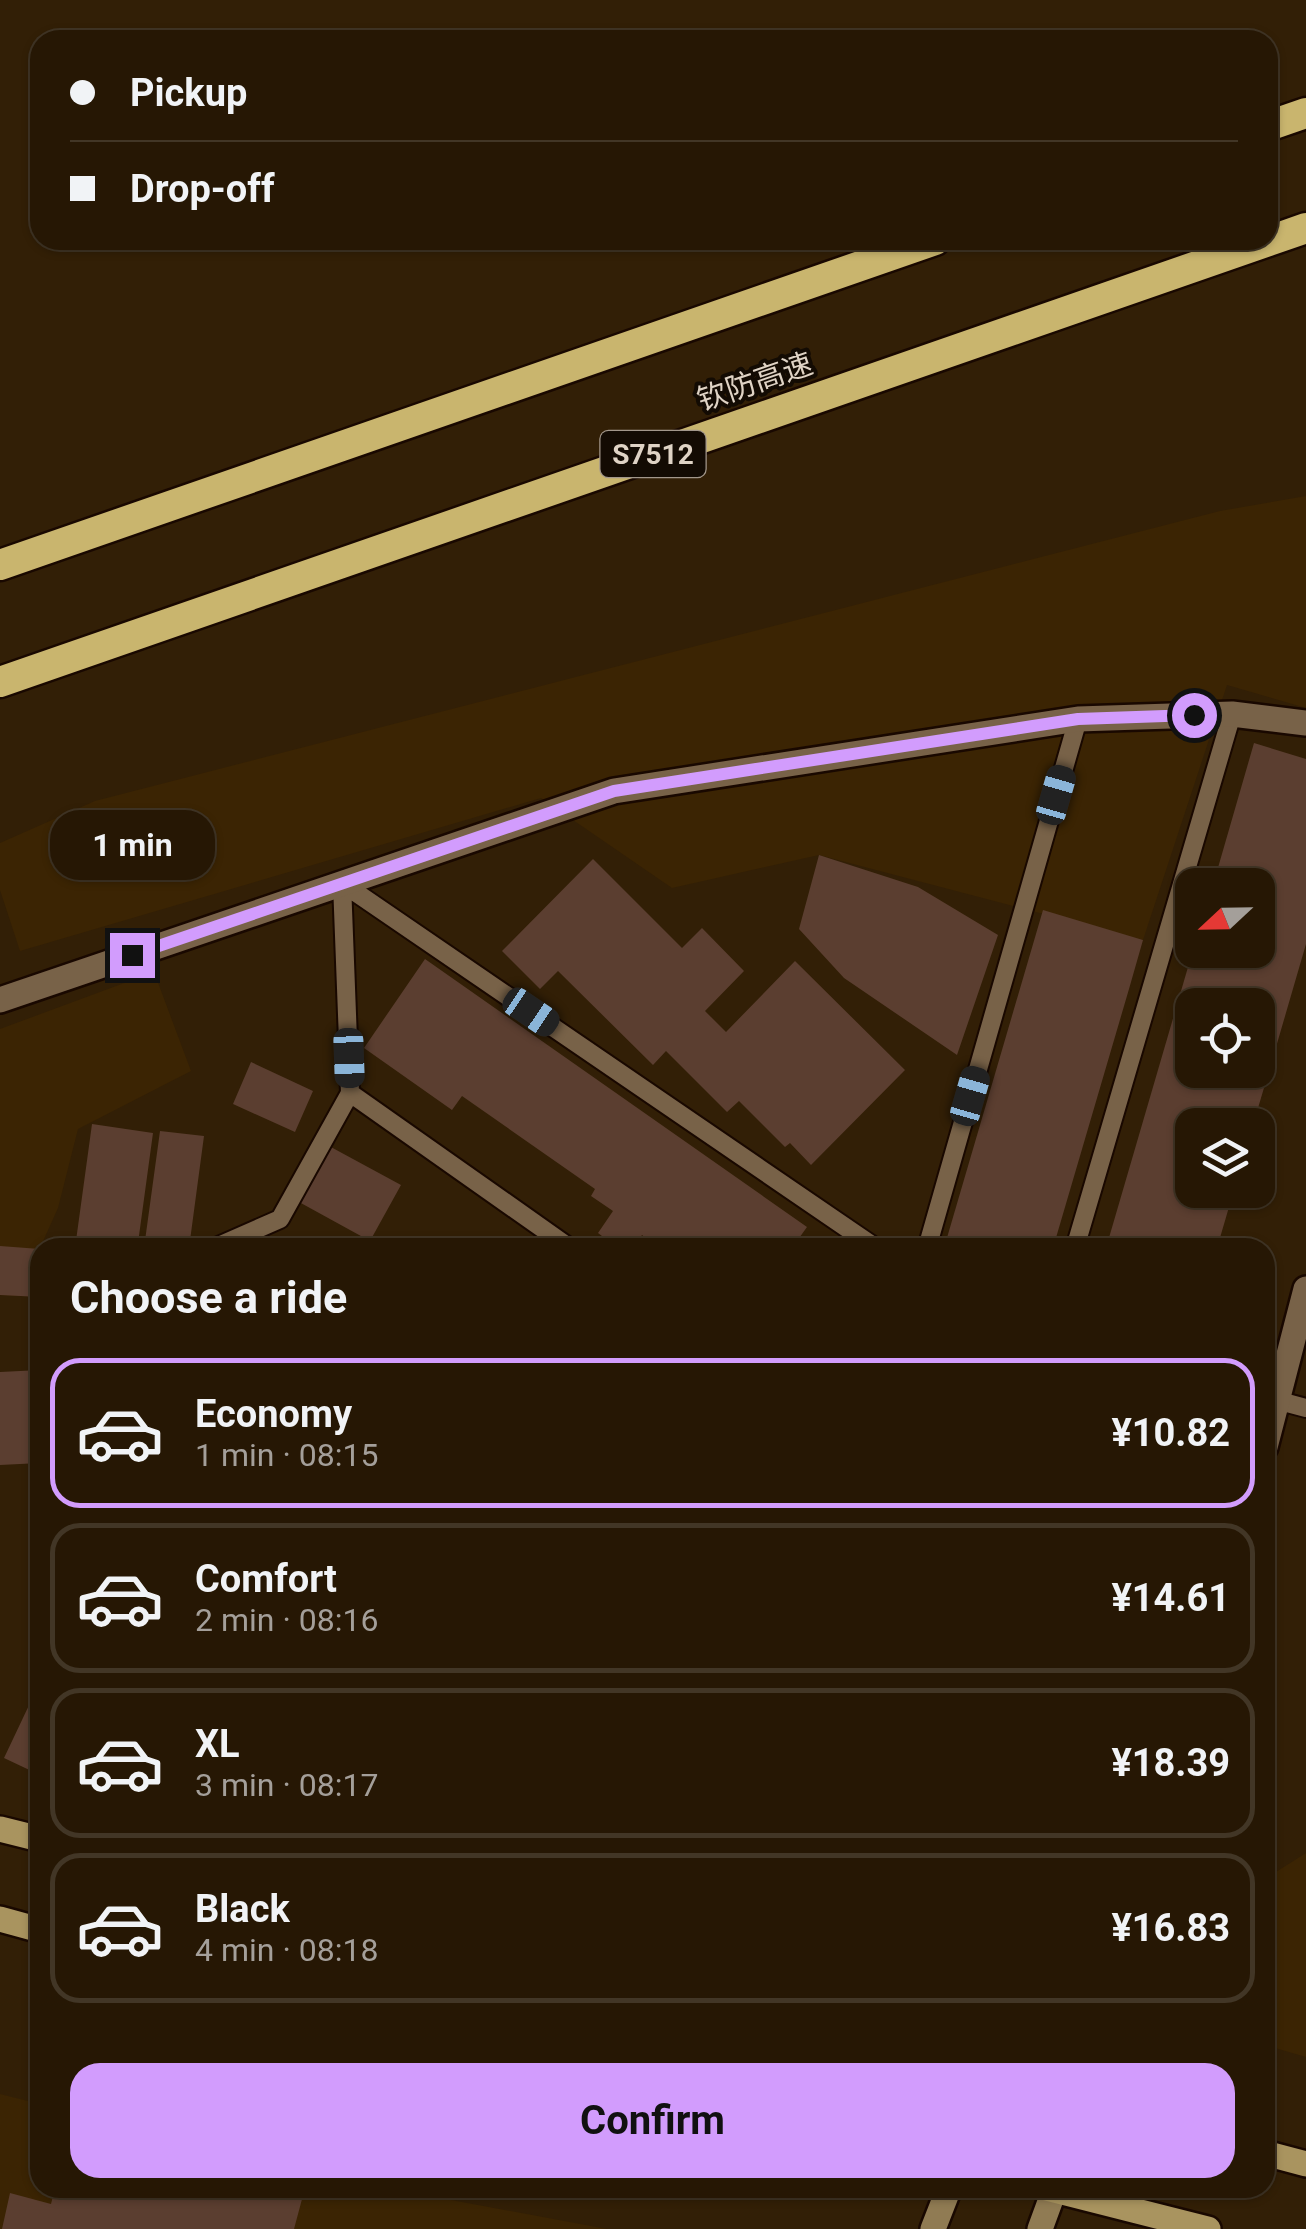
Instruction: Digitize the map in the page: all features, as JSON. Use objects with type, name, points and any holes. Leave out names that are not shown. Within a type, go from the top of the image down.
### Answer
[{"type":"highway","points":[[1278,123],[1306,113]]},
{"type":"highway","name":"钦防高速","points":[[1278,238],[1306,228]]},
{"type":"highway","points":[[0,565],[906,250]]},
{"type":"highway","name":"钦防高速","points":[[0,682],[1243,250]]},
{"type":"main road","points":[[0,1829],[30,1836]]},
{"type":"main road","points":[[0,1920],[30,1928]]},
{"type":"main road","points":[[1275,2154],[1304,2158]]},
{"type":"main road","points":[[934,2229],[945,2198]]},
{"type":"main road","points":[[1040,2229],[1049,2198]]},
{"type":"main road","points":[[1090,2198],[1208,2229]]},
{"type":"street","points":[[0,1000],[614,791],[1078,719],[1232,714],[1306,723]]},
{"type":"street","points":[[1275,1386],[1306,1289]]},
{"type":"lane","points":[[1078,1238],[1232,714]]},
{"type":"lane","points":[[930,1238],[1078,719]]},
{"type":"lane","points":[[238,1238],[280,1220],[350,1093],[342,883]]},
{"type":"lane","points":[[342,883],[861,1238]]},
{"type":"lane","points":[[350,1093],[556,1238]]},
{"type":"lane","points":[[1275,1400],[1306,1408]]},
{"type":"shaded area","points":[[1306,496],[1306,708],[1227,685],[1143,940],[819,855],[672,888],[541,798],[20,951],[0,890],[0,843],[95,801],[1220,511]]},
{"type":"shaded area","points":[[154,972],[191,1071],[78,1129],[58,1208],[44,1238],[30,1238],[30,1296],[0,1295],[0,1029]]},
{"type":"shaded area","points":[[1306,1853],[1306,2057],[1275,2048],[1275,1873]]},
{"type":"shaded area","points":[[0,2094],[30,2102],[30,2198],[441,2198],[607,2229],[0,2229]]},
{"type":"building","points":[[1254,743],[1306,759],[1306,944],[1275,1050],[1275,988],[1182,988],[1188,968],[1275,968],[1275,868],[1218,868]]},
{"type":"building","points":[[819,855],[918,887],[998,935],[957,1055],[844,978],[799,929]]},
{"type":"building","points":[[593,859],[682,948],[702,928],[744,971],[705,1011],[726,1032],[795,961],[905,1070],[811,1165],[790,1143],[785,1147],[739,1101],[727,1112],[666,1051],[653,1065],[558,971],[540,989],[502,951]]},
{"type":"building","points":[[1043,910],[1143,940],[1056,1238],[947,1238]]},
{"type":"building","points":[[425,959],[807,1227],[799,1238],[605,1238],[598,1233],[613,1211],[591,1196],[595,1189],[462,1096],[452,1110],[364,1048]]},
{"type":"building","points":[[1175,1012],[1175,1088],[1264,1088],[1258,1108],[1175,1108],[1175,1208],[1229,1208],[1220,1238],[1109,1238]]},
{"type":"building","points":[[251,1062],[313,1091],[295,1132],[233,1104]]},
{"type":"building","points":[[92,1124],[153,1133],[139,1238],[76,1238]]},
{"type":"building","points":[[160,1131],[204,1136],[190,1238],[145,1238]]},
{"type":"building","points":[[329,1146],[401,1185],[372,1238],[365,1238],[299,1202]]},
{"type":"building","points":[[0,1246],[30,1248],[30,1296],[0,1295]]},
{"type":"building","points":[[30,1370],[30,1464],[0,1465],[0,1372]]},
{"type":"building","points":[[30,1703],[30,1770],[4,1758]]},
{"type":"building","points":[[10,2193],[51,2204],[52,2198],[302,2198],[294,2229],[2,2229]]},
{"type":"route","points":[[132,955],[614,791],[1078,719],[1194,715]]}]
